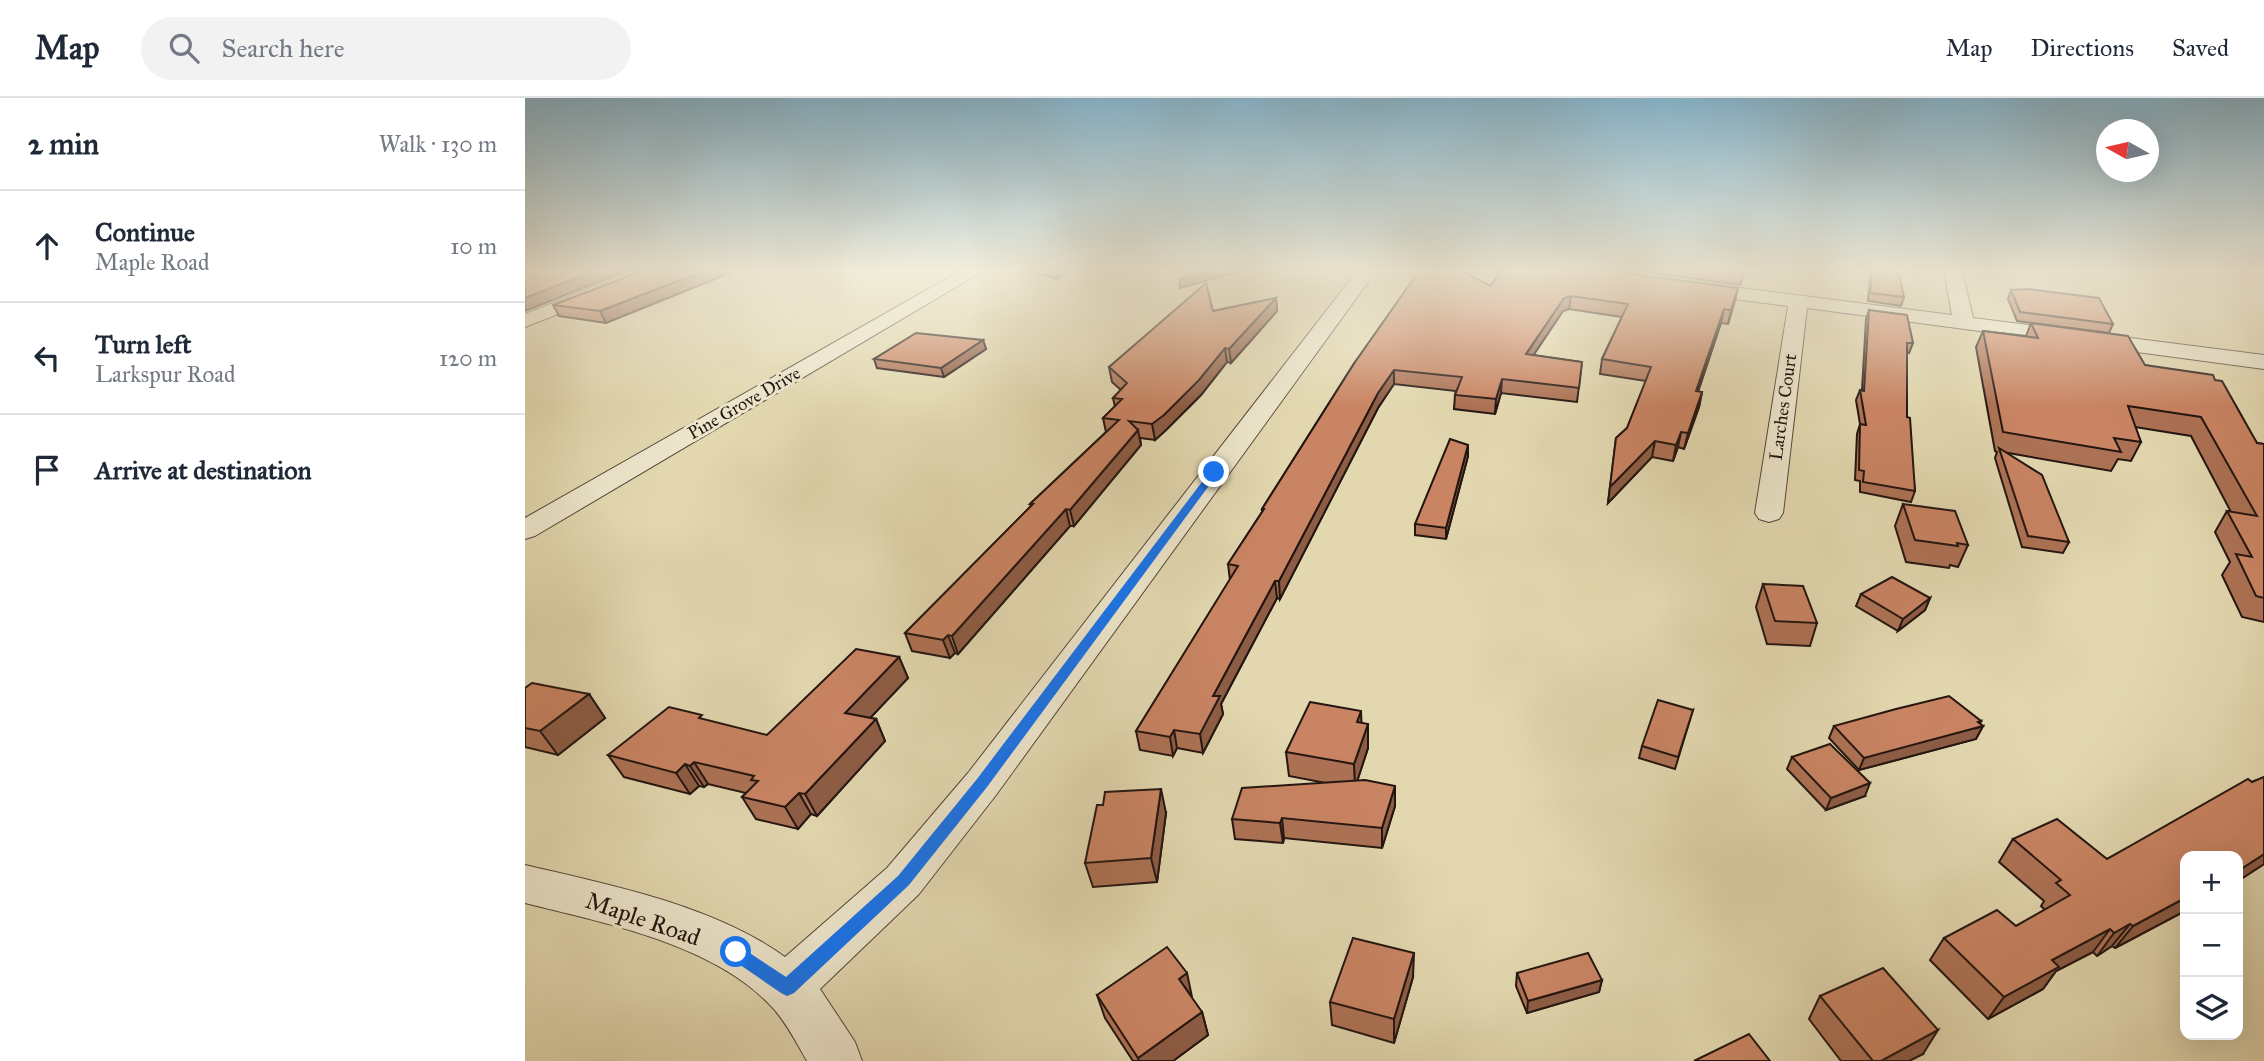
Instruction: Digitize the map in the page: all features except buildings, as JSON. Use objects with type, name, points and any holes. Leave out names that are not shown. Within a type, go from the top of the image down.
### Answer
[{"type":"street","name":"Pine Grove Drive","points":[[525,530],[896,316]]},
{"type":"street","points":[[787,988],[904,881],[965,805],[1333,316]]},
{"type":"street","name":"Larches Court","points":[[1769,513],[1796,316]]},
{"type":"street","points":[[1908,316],[2263,362]]},
{"type":"street","points":[[1963,316],[1964,323]]},
{"type":"street","name":"Maple Road","points":[[525,884],[625,908],[736,952],[787,988],[836,1061]]},
{"type":"route","points":[[736,952],[787,988],[904,881],[982,783],[1214,472]]}]
